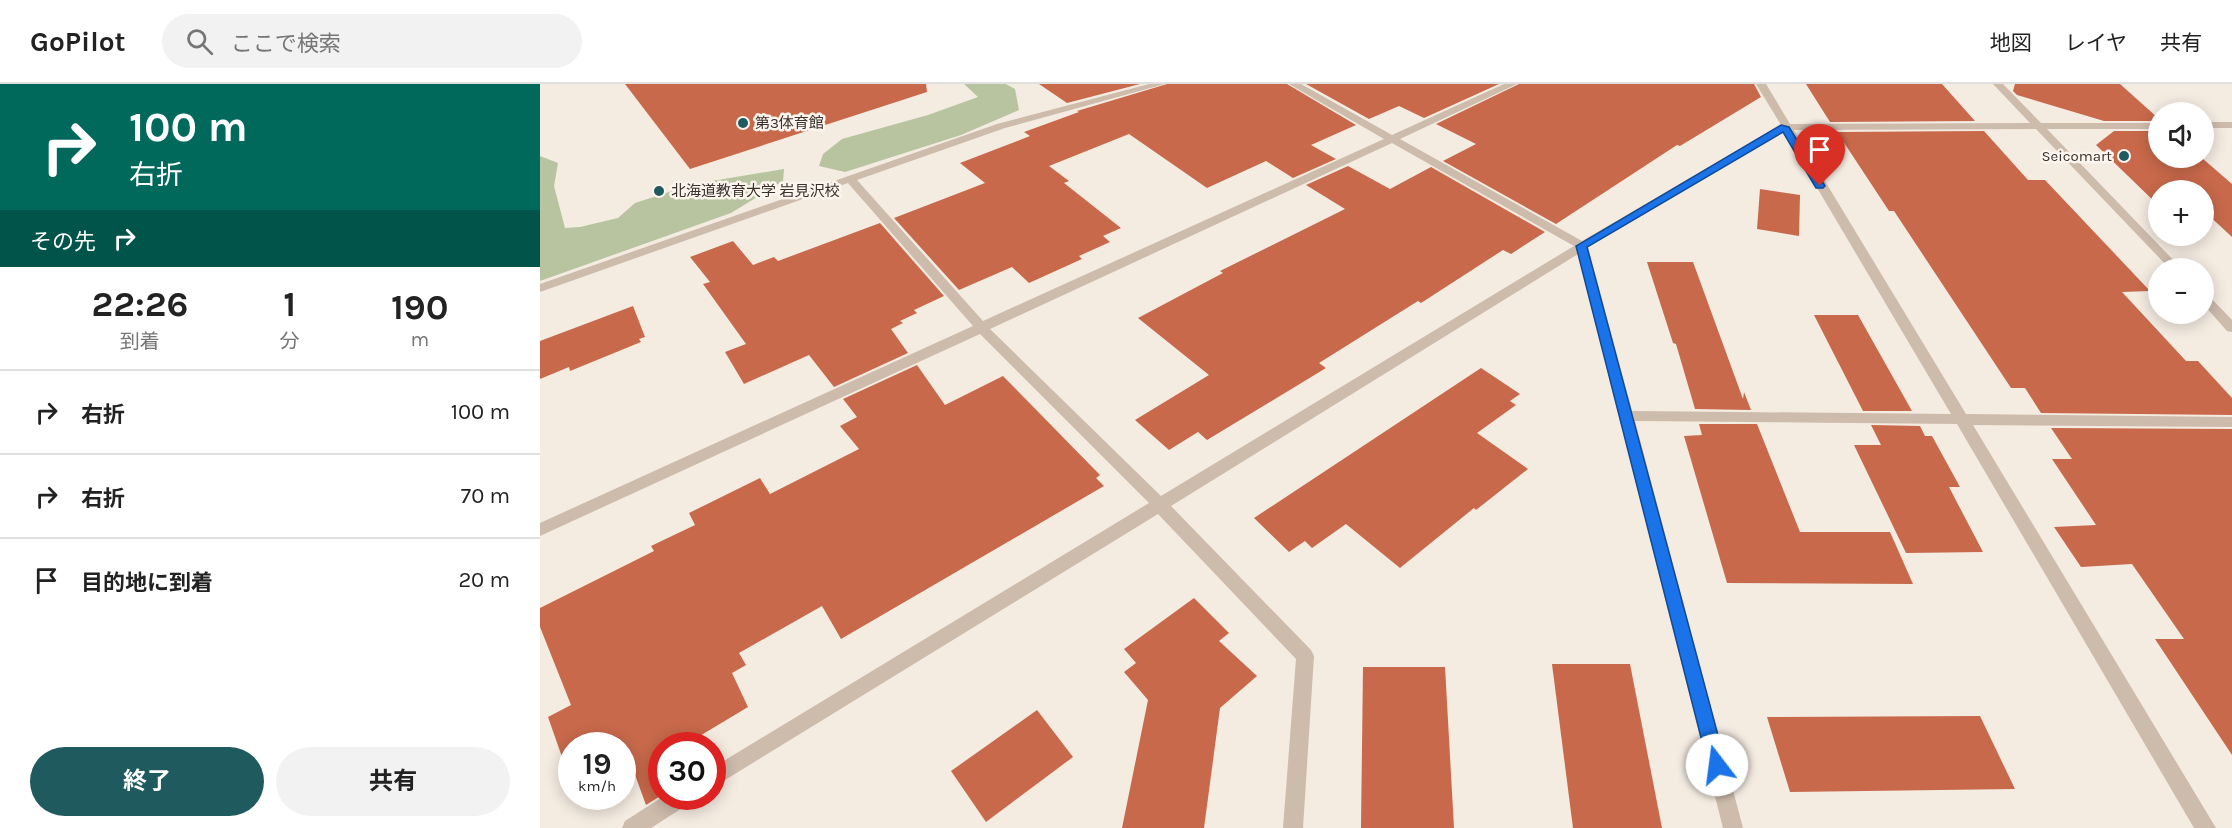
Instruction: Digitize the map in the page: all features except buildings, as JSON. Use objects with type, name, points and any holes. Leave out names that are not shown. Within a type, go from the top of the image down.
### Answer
[{"type":"street","points":[[540,288],[1001,126],[1160,84]]},
{"type":"street","points":[[1294,84],[1582,246],[1733,828]]},
{"type":"street","points":[[540,531],[1512,84]]},
{"type":"street","points":[[1761,84],[2206,828]]},
{"type":"street","points":[[1998,84],[2165,258]]},
{"type":"street","points":[[2214,125],[2232,125]]},
{"type":"street","points":[[726,769],[1582,246],[1785,127],[2148,126]]},
{"type":"street","points":[[850,179],[982,328],[1159,504],[1305,656],[1293,828]]},
{"type":"street","points":[[2214,309],[2232,328]]},
{"type":"street","points":[[1626,416],[2232,422]]},
{"type":"street","points":[[632,828],[661,810]]},
{"type":"green space","points":[[964,84],[1006,84],[1015,89],[1019,110],[961,135],[845,172],[819,166],[823,154],[842,139],[928,115],[978,97]]},
{"type":"green space","points":[[540,156],[558,163],[554,186],[565,228],[618,218],[635,203],[694,184],[784,169],[783,181],[731,213],[540,281]]},
{"type":"place","name":"第3体育館","points":[[743,123]]},
{"type":"place","name":"Seicomart","points":[[2124,156]]},
{"type":"place","name":"北海道教育大学 岩見沢校","points":[[659,191]]},
{"type":"route","points":[[1717,765],[1582,246],[1785,127],[1820,186]]}]
